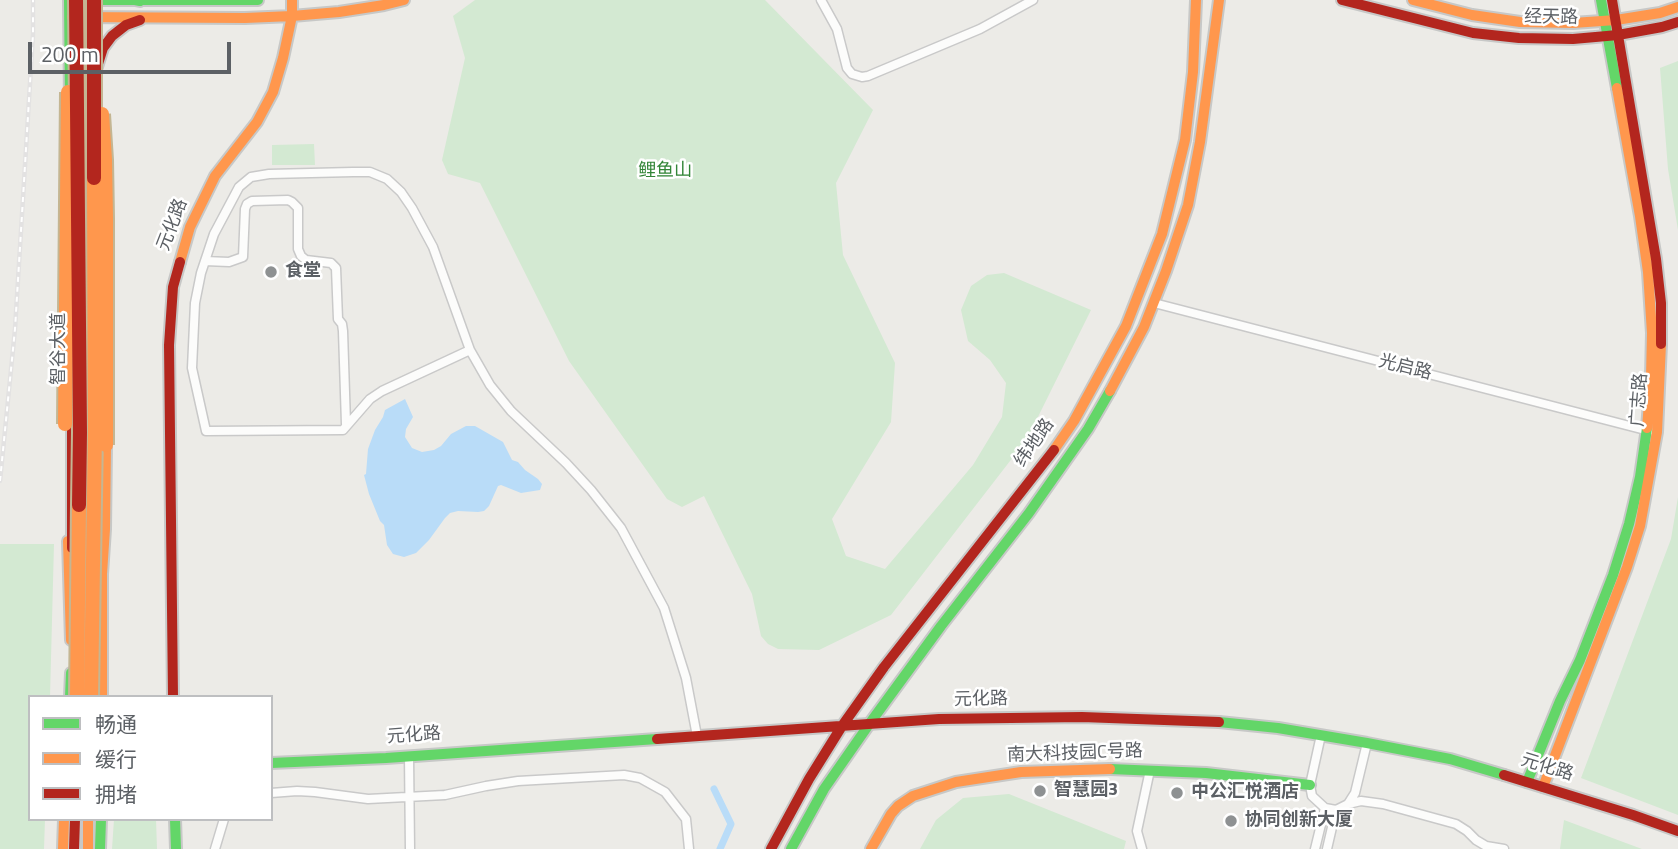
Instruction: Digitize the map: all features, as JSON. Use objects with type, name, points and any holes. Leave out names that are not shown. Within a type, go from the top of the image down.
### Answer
[{"type":"main road","points":[[69,0],[258,0]]},
{"type":"main road","points":[[69,0],[72,655],[69,695]]},
{"type":"main road","points":[[69,0],[65,424],[72,655]]},
{"type":"main road","name":"智谷大道","points":[[76,0],[80,432],[77,695]]},
{"type":"main road","name":"智谷大道","points":[[91,695],[95,431],[95,0]]},
{"type":"main road","points":[[95,0],[93,17],[98,163],[102,695]]},
{"type":"main road","points":[[95,0],[105,160],[106,445],[102,574]]},
{"type":"main road","name":"元化路","points":[[173,695],[169,345],[173,287],[190,227],[215,176],[257,122],[273,92],[292,16],[292,0]]},
{"type":"main road","points":[[69,17],[292,16],[339,12],[404,0]]},
{"type":"main road","name":"纬地路","points":[[771,849],[842,726],[884,667],[1046,462],[1087,399],[1126,326],[1162,234],[1183,150],[1193,72],[1195,0]]},
{"type":"main road","name":"纬地路","points":[[791,849],[824,789],[870,723],[1029,513],[1088,429],[1144,327],[1188,205],[1200,142],[1219,0]]},
{"type":"main road","name":"经天路","points":[[1342,0],[1473,33],[1520,38],[1573,39],[1678,7]]},
{"type":"main road","name":"经天路","points":[[1413,0],[1472,15],[1520,22],[1573,23],[1611,28],[1678,22]]},
{"type":"main road","name":"广志路","points":[[1543,787],[1640,527],[1649,483],[1652,431],[1661,369],[1661,303],[1656,259],[1611,28],[1601,0]]},
{"type":"main road","name":"广志路","points":[[1611,28],[1612,0]]},
{"type":"main road","points":[[95,73],[103,48],[112,36],[126,25],[149,17]]},
{"type":"main road","name":"广志路","points":[[1527,782],[1580,660],[1613,575],[1629,524],[1652,431]]},
{"type":"main road","name":"元化路","points":[[273,763],[939,719],[1149,719],[1278,728],[1450,760],[1678,831]]},
{"type":"main road","name":"南大科技园C号路","points":[[872,849],[891,814],[913,796],[956,782],[1021,772],[1105,769],[1206,773],[1310,785]]},
{"type":"main road","points":[[57,849],[58,821]]},
{"type":"main road","points":[[62,849],[64,821]]},
{"type":"main road","points":[[75,821],[75,849]]},
{"type":"main road","points":[[88,821],[88,849]]},
{"type":"main road","points":[[100,849],[101,821]]},
{"type":"main road","points":[[175,821],[176,849]]},
{"type":"street","points":[[821,0],[836,29],[847,68],[852,74],[862,77],[980,29],[1033,0]]},
{"type":"street","points":[[470,350],[382,391],[370,399],[343,430],[206,431],[192,368],[195,303],[214,234],[239,187],[251,177],[269,174],[370,172],[387,179],[401,192],[433,247],[470,350],[490,385],[511,411],[591,490],[621,528],[664,608],[687,678],[697,736]]},
{"type":"street","points":[[205,261],[229,262],[243,257],[245,209],[252,201],[288,200],[298,208],[298,249],[301,256],[306,260],[331,263],[336,268],[338,320],[343,331],[346,425]]},
{"type":"street","name":"光启路","points":[[1154,303],[1652,431]]},
{"type":"street","points":[[1321,735],[1310,785],[1312,796],[1325,808],[1336,810],[1361,801],[1382,804],[1456,824],[1476,840],[1504,849]]},
{"type":"street","points":[[1348,804],[1355,793],[1367,743]]},
{"type":"street","points":[[409,756],[410,849]]},
{"type":"street","points":[[1142,849],[1137,831],[1150,771]]},
{"type":"street","points":[[273,793],[315,792],[368,799],[445,794],[542,779],[624,775],[640,778],[665,792],[686,819],[689,849]]},
{"type":"street","points":[[1315,849],[1325,808]]},
{"type":"street","points":[[1327,849],[1336,810]]},
{"type":"street","points":[[215,849],[223,821]]},
{"type":"green space","name":"鲤鱼山","points":[[475,0],[765,0],[873,110],[836,183],[843,255],[895,363],[891,422],[832,519],[846,556],[885,569],[973,465],[1002,417],[1006,383],[990,360],[968,341],[961,310],[971,286],[987,275],[1004,273],[1091,310],[1027,439],[891,615],[819,650],[778,649],[768,644],[761,636],[752,594],[704,496],[682,507],[667,499],[569,361],[480,183],[448,174],[442,160],[465,58],[453,16]]},
{"type":"green space","points":[[1678,61],[1678,230],[1668,169],[1660,68]]},
{"type":"green space","points":[[314,144],[315,165],[272,165],[272,145]]},
{"type":"green space","points":[[1678,497],[1678,815],[1581,778],[1671,539]]},
{"type":"green space","points":[[0,544],[54,544],[50,695],[28,695],[28,821],[45,821],[44,849],[0,849]]},
{"type":"green space","points":[[1009,794],[1126,841],[1124,849],[920,849],[936,820],[963,798]]},
{"type":"green space","points":[[1564,820],[1642,849],[1560,849]]},
{"type":"green space","points":[[114,821],[156,821],[157,849],[112,849]]},
{"type":"water","points":[[405,399],[413,417],[405,437],[412,448],[422,452],[434,450],[451,434],[466,426],[475,426],[503,442],[512,460],[518,462],[542,484],[540,490],[521,493],[498,486],[484,511],[450,513],[416,553],[404,557],[393,554],[387,545],[384,525],[369,494],[364,475],[368,449],[385,410]]},
{"type":"waterway","points":[[714,789],[731,824],[720,849]]},
{"type":"railway","points":[[0,481],[15,329],[33,0]]},
{"type":"traffic: fast","points":[[69,0],[70,104]]},
{"type":"traffic: fast","points":[[72,0],[258,0]]},
{"type":"traffic: fast","points":[[135,0],[140,1]]},
{"type":"traffic: fast","points":[[1601,0],[1617,88]]},
{"type":"traffic: fast","points":[[791,849],[824,789],[941,626],[1029,513],[1088,429],[1110,391]]},
{"type":"traffic: fast","points":[[1527,782],[1580,660],[1613,575],[1640,477],[1647,428]]},
{"type":"traffic: fast","points":[[70,695],[71,673]]},
{"type":"traffic: fast","points":[[1219,722],[1278,728],[1367,743],[1450,759],[1504,775]]},
{"type":"traffic: fast","points":[[273,763],[386,758],[657,739]]},
{"type":"traffic: fast","points":[[1110,769],[1206,773],[1310,785]]},
{"type":"traffic: fast","points":[[100,849],[101,821]]},
{"type":"traffic: fast","points":[[175,821],[176,849]]},
{"type":"traffic: slow","points":[[180,262],[190,227],[215,176],[257,122],[273,92],[292,16],[292,0]]},
{"type":"traffic: slow","points":[[72,17],[292,16],[339,12],[404,0]]},
{"type":"traffic: slow","points":[[1054,450],[1074,421],[1126,326],[1162,234],[1185,140],[1193,72],[1196,0]]},
{"type":"traffic: slow","points":[[1110,391],[1144,327],[1188,205],[1200,142],[1219,0]]},
{"type":"traffic: slow","points":[[1413,0],[1472,15],[1520,22],[1573,23],[1616,20],[1660,13],[1678,7]]},
{"type":"traffic: slow","points":[[1617,88],[1648,272],[1652,333],[1647,428]]},
{"type":"traffic: slow","points":[[65,424],[68,92]]},
{"type":"traffic: slow","points":[[102,114],[106,219],[106,445]]},
{"type":"traffic: slow","points":[[91,695],[95,431],[94,178]]},
{"type":"traffic: slow","points":[[1543,787],[1640,526],[1657,432],[1661,344]]},
{"type":"traffic: slow","points":[[102,574],[106,445]]},
{"type":"traffic: slow","points":[[77,695],[79,505]]},
{"type":"traffic: slow","points":[[68,541],[71,640]]},
{"type":"traffic: slow","points":[[102,564],[102,695]]},
{"type":"traffic: slow","points":[[871,849],[891,814],[913,796],[956,782],[1021,772],[1110,769]]},
{"type":"traffic: slow","points":[[63,849],[64,821]]},
{"type":"traffic: slow","points":[[88,821],[88,849]]},
{"type":"traffic: jam","points":[[76,0],[79,505]]},
{"type":"traffic: jam","points":[[94,0],[94,178]]},
{"type":"traffic: jam","points":[[1342,0],[1473,33],[1519,38],[1573,39],[1618,35],[1678,22]]},
{"type":"traffic: jam","points":[[1612,0],[1656,259],[1661,303],[1661,344]]},
{"type":"traffic: jam","points":[[97,67],[103,48],[112,36],[126,25],[140,20]]},
{"type":"traffic: jam","points":[[173,695],[169,345],[173,287],[180,262]]},
{"type":"traffic: jam","points":[[72,407],[72,548]]},
{"type":"traffic: jam","points":[[771,849],[842,726],[884,667],[1054,450]]},
{"type":"traffic: jam","points":[[657,739],[939,719],[1082,717],[1219,722]]},
{"type":"traffic: jam","points":[[1504,775],[1678,831]]},
{"type":"traffic: jam","points":[[74,849],[75,821]]},
{"type":"place","name":"食堂","points":[[271,272]]},
{"type":"place","name":"智慧园3","points":[[1040,791]]},
{"type":"place","name":"中公汇悦酒店","points":[[1177,793]]},
{"type":"place","name":"协同创新大厦","points":[[1231,821]]}]
